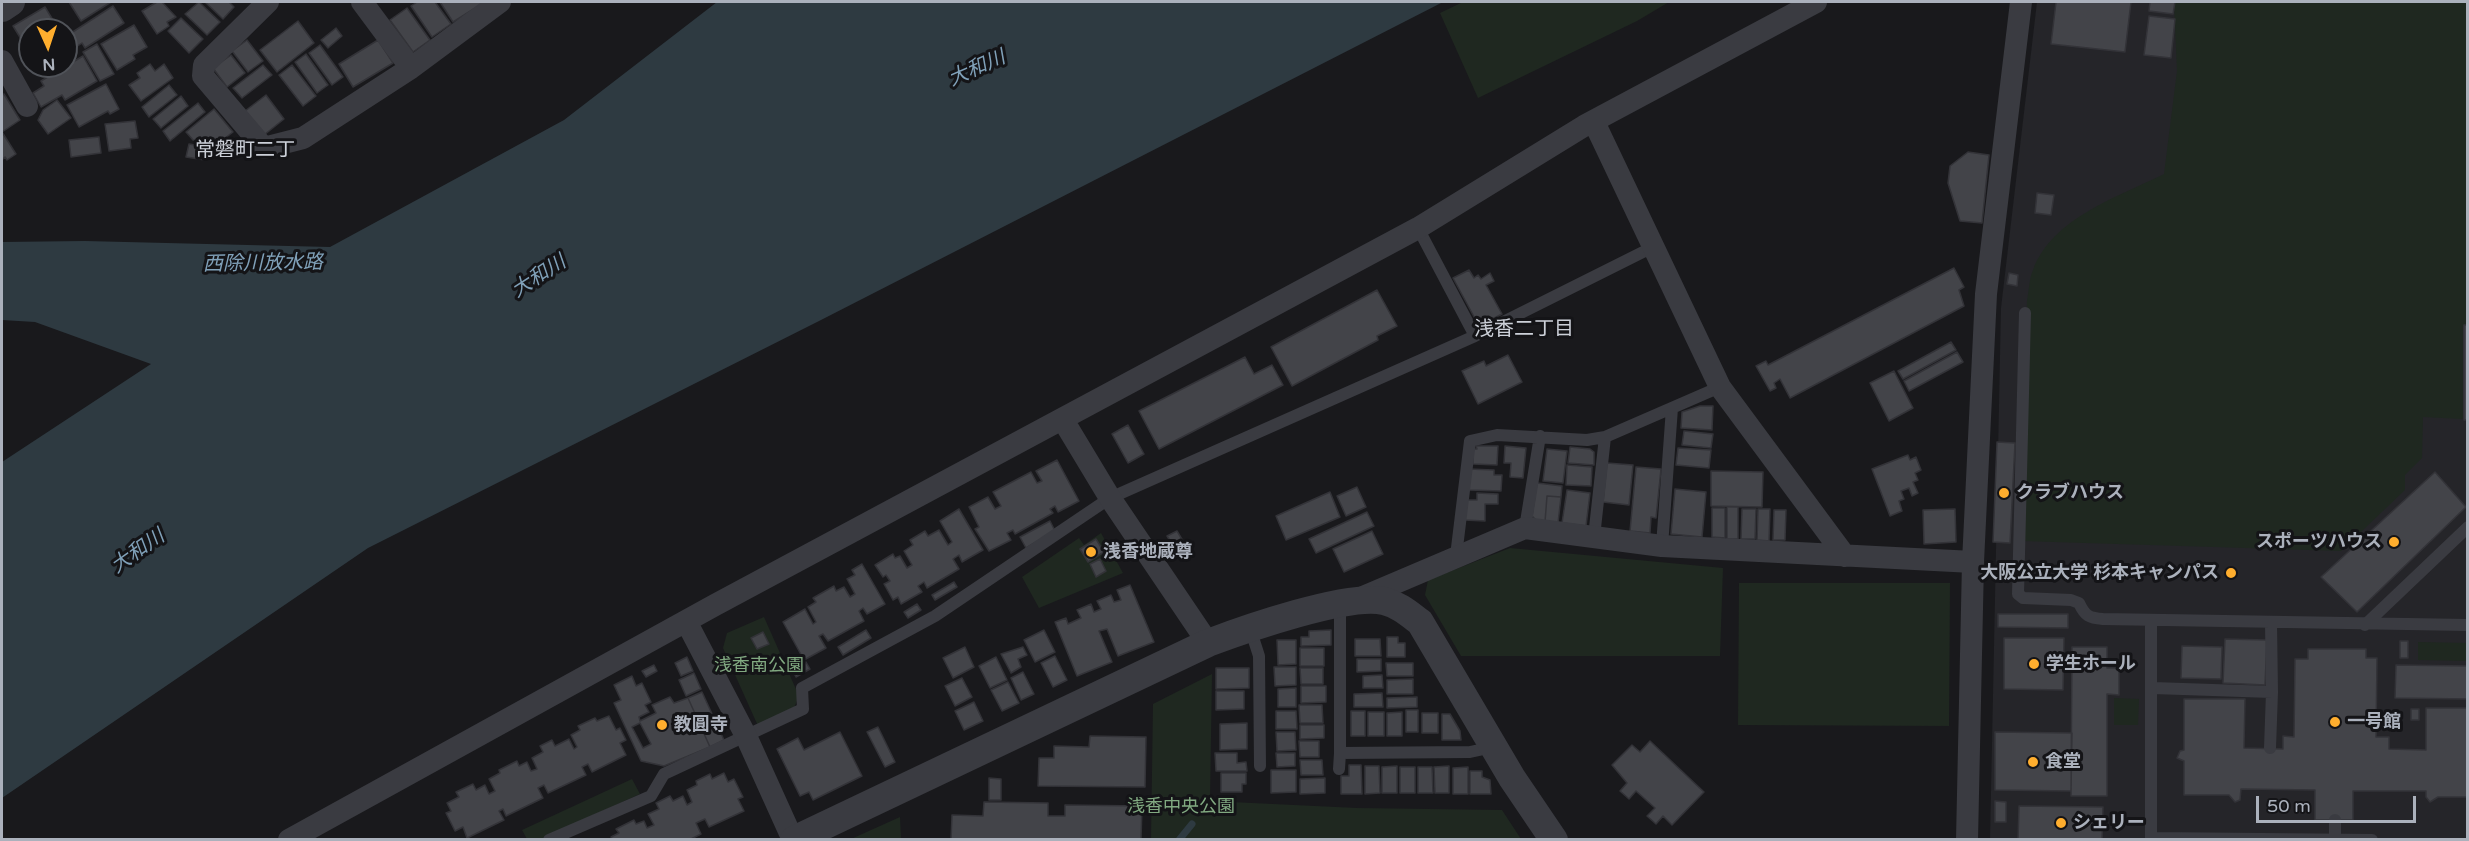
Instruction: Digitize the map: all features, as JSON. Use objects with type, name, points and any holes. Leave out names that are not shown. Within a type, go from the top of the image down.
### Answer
[{"type":"street","points":[[2,8],[11,2]]},
{"type":"street","points":[[268,2],[204,65],[202,76],[264,148],[303,138],[411,68],[500,2]]},
{"type":"street","points":[[362,2],[411,68]]},
{"type":"street","points":[[289,840],[686,621],[1418,228],[1594,122],[1756,32],[1816,2]]},
{"type":"street","points":[[1967,840],[1973,562],[1986,294],[2021,2]]},
{"type":"street","points":[[2,61],[27,106]]},
{"type":"street","points":[[1594,122],[1720,387],[1845,556]]},
{"type":"street","points":[[1063,420],[1110,498],[1208,643]]},
{"type":"street","points":[[686,621],[746,736],[793,840],[1208,643],[1250,627],[1348,602],[1526,528],[1662,546],[1973,562]]},
{"type":"street","points":[[1348,602],[1382,601],[1401,606],[1420,622],[1494,746],[1554,840]]},
{"type":"lane","points":[[1418,228],[1475,336]]},
{"type":"lane","points":[[549,840],[651,796],[664,774],[803,709],[802,688],[935,616],[1110,498],[1475,336],[1653,248]]},
{"type":"lane","points":[[2025,313],[2018,594],[2023,598],[2071,600],[2079,603],[2084,613],[2090,618],[2365,625],[2468,625]]},
{"type":"lane","points":[[1456,556],[1470,441],[1497,435],[1587,440],[1605,437],[1720,387]]},
{"type":"lane","points":[[1662,546],[1672,408]]},
{"type":"lane","points":[[1526,528],[1540,436]]},
{"type":"lane","points":[[1594,537],[1605,437]]},
{"type":"lane","points":[[2365,625],[2465,534]]},
{"type":"lane","points":[[1339,769],[1348,602]]},
{"type":"lane","points":[[2151,620],[2153,688],[2151,839],[2372,840]]},
{"type":"lane","points":[[2270,748],[2271,623]]},
{"type":"lane","points":[[1250,627],[1259,656],[1260,766]]},
{"type":"lane","points":[[2153,688],[2272,692]]},
{"type":"lane","points":[[1340,753],[1470,752],[1494,746]]},
{"type":"lane","points":[[2335,820],[2335,839]]},
{"type":"shaded area","name":"大阪公立大学 杉本キャンパス","points":[[2037,2],[2467,2],[2467,839],[1990,840],[2001,308]]},
{"type":"green space","points":[[1463,2],[1669,2],[1637,21],[1478,98],[1440,13]]},
{"type":"green space","points":[[2174,2],[2467,2],[2468,326],[2463,327],[2463,419],[2423,417],[2422,458],[2405,475],[2405,490],[2341,551],[2022,541],[2027,301],[2030,281],[2042,252],[2055,236],[2071,223],[2088,211],[2164,174],[2177,71]]},
{"type":"green space","points":[[1101,533],[1123,573],[1039,608],[1022,577],[1079,538],[1084,545]]},
{"type":"green space","points":[[1510,548],[1723,568],[1720,656],[1461,656],[1425,595],[1428,580]]},
{"type":"green space","points":[[1739,583],[1950,583],[1949,726],[1738,725]]},
{"type":"green space","name":"浅香南公園","points":[[764,617],[799,696],[794,708],[758,726],[723,648],[727,633]]},
{"type":"green space","points":[[2418,642],[2467,643],[2467,661],[2418,660]]},
{"type":"green space","name":"浅香中央公園","points":[[1212,674],[1210,801],[1357,808],[1502,810],[1521,839],[1151,839],[1153,704]]},
{"type":"green space","points":[[2114,698],[2139,699],[2138,725],[2114,725]]},
{"type":"green space","points":[[632,779],[640,794],[541,839],[527,839],[522,830]]},
{"type":"green space","points":[[900,817],[901,839],[851,839]]},
{"type":"water","points":[[717,2],[1443,2],[821,320],[368,548],[2,798],[2,462],[151,364],[35,322],[2,320],[2,242],[85,241],[330,247],[564,120]]},
{"type":"building","points":[[69,2],[111,2],[81,21]]},
{"type":"building","points":[[157,2],[162,2],[176,17],[167,22],[169,26],[157,34],[142,11]]},
{"type":"building","points":[[199,2],[220,22],[207,35],[185,14]]},
{"type":"building","points":[[205,2],[229,2],[234,7],[223,19]]},
{"type":"building","points":[[417,2],[435,2],[451,24],[432,37],[411,6]]},
{"type":"building","points":[[440,2],[485,2],[453,22]]},
{"type":"building","points":[[2056,2],[2131,2],[2125,52],[2051,44]]},
{"type":"building","points":[[2150,2],[2175,2],[2173,14],[2149,11]]},
{"type":"building","points":[[113,6],[124,23],[85,48],[82,43],[78,46],[78,29]]},
{"type":"building","points":[[45,7],[52,18],[26,18]]},
{"type":"building","points":[[407,8],[430,40],[413,52],[390,20]]},
{"type":"building","points":[[2149,16],[2175,19],[2171,58],[2144,55]]},
{"type":"building","points":[[181,18],[203,39],[189,53],[168,31]]},
{"type":"building","points":[[298,21],[314,43],[277,72],[260,50]]},
{"type":"building","points":[[18,23],[18,34],[13,26]]},
{"type":"building","points":[[134,25],[147,47],[133,55],[135,59],[117,70],[101,44]]},
{"type":"building","points":[[336,28],[342,36],[328,48],[321,40]]},
{"type":"building","points":[[247,40],[263,61],[248,72],[232,51]]},
{"type":"building","points":[[378,40],[393,63],[353,87],[339,64]]},
{"type":"building","points":[[97,44],[114,74],[100,81],[83,52]]},
{"type":"building","points":[[320,45],[343,77],[332,85],[309,53]]},
{"type":"building","points":[[306,54],[328,85],[317,93],[295,62]]},
{"type":"building","points":[[231,55],[245,73],[227,87],[213,68]]},
{"type":"building","points":[[83,56],[97,81],[65,100],[62,95],[41,107],[33,93],[44,86],[41,81],[46,78],[78,78],[78,59]]},
{"type":"building","points":[[150,64],[155,71],[164,64],[173,78],[141,101],[129,85],[140,78],[137,73]]},
{"type":"building","points":[[263,65],[272,75],[242,98],[233,88]]},
{"type":"building","points":[[292,65],[316,96],[303,106],[279,75]]},
{"type":"building","points":[[106,84],[119,109],[110,114],[108,111],[79,127],[67,105]]},
{"type":"building","points":[[169,85],[177,95],[149,117],[142,107]]},
{"type":"building","points":[[4,94],[20,120],[2,132],[2,95]]},
{"type":"building","points":[[266,95],[284,119],[264,135],[245,111]]},
{"type":"building","points":[[181,96],[188,106],[161,128],[153,119]]},
{"type":"building","points":[[57,100],[71,118],[48,134],[38,120],[43,110]]},
{"type":"building","points":[[198,103],[205,112],[170,141],[163,131]]},
{"type":"building","points":[[214,109],[233,132],[220,142],[193,140],[186,132]]},
{"type":"building","points":[[135,121],[138,138],[130,139],[131,148],[109,151],[105,124]]},
{"type":"building","points":[[2,132],[16,154],[7,160],[5,157],[2,160]]},
{"type":"building","points":[[99,137],[101,153],[71,157],[69,140]]},
{"type":"building","points":[[189,144],[207,147],[205,160],[186,157]]},
{"type":"building","points":[[1968,152],[1989,155],[1982,223],[1960,221],[1948,183],[1950,166]]},
{"type":"building","points":[[2037,193],[2054,195],[2051,215],[2035,213]]},
{"type":"building","points":[[1954,268],[1964,287],[1959,290],[1964,306],[1790,398],[1780,379],[1774,383],[1776,388],[1770,391],[1756,366],[1766,361],[1768,365]]},
{"type":"building","points":[[1469,270],[1474,278],[1478,275],[1481,279],[1490,273],[1494,281],[1486,285],[1502,314],[1479,326],[1453,278]]},
{"type":"building","points":[[2009,273],[2018,275],[2017,286],[2007,284]]},
{"type":"building","points":[[1377,290],[1397,326],[1377,336],[1378,340],[1292,386],[1271,347]]},
{"type":"building","points":[[2464,325],[2468,325],[2468,420],[2464,420]]},
{"type":"building","points":[[1951,342],[1956,350],[1903,379],[1898,371]]},
{"type":"building","points":[[1957,352],[1963,362],[1909,391],[1904,381]]},
{"type":"building","points":[[1508,355],[1522,382],[1478,404],[1462,371],[1484,361],[1486,366]]},
{"type":"building","points":[[1245,357],[1254,374],[1272,365],[1283,385],[1159,449],[1139,411]]},
{"type":"building","points":[[1894,371],[1913,408],[1889,421],[1870,383]]},
{"type":"building","points":[[1700,406],[1713,406],[1712,430],[1681,428],[1682,412]]},
{"type":"building","points":[[1128,425],[1144,454],[1128,463],[1112,434]]},
{"type":"building","points":[[1684,431],[1713,434],[1711,448],[1682,445]]},
{"type":"building","name":"クラブハウス","points":[[1997,442],[2015,443],[2010,543],[1993,542]]},
{"type":"building","points":[[1476,446],[1498,446],[1497,465],[1473,464],[1473,449],[1477,449]]},
{"type":"building","points":[[1505,446],[1526,448],[1523,478],[1510,477],[1511,463],[1504,463]]},
{"type":"building","points":[[1570,447],[1590,449],[1594,452],[1594,465],[1568,463]]},
{"type":"building","points":[[1678,448],[1711,450],[1709,468],[1676,465]]},
{"type":"building","points":[[1547,449],[1567,451],[1563,483],[1543,481]]},
{"type":"building","points":[[1908,455],[1910,460],[1916,457],[1921,470],[1915,473],[1918,480],[1913,482],[1918,493],[1912,496],[1909,488],[1901,491],[1904,499],[1899,501],[1902,511],[1890,516],[1872,469]]},
{"type":"building","points":[[1057,460],[1079,501],[1058,512],[1055,506],[1050,509],[1053,513],[1015,534],[1013,530],[1007,533],[1011,540],[989,551],[975,529],[979,527],[969,507],[988,497],[995,509],[1001,506],[993,492],[1031,472],[1037,483],[1042,481],[1036,471]]},
{"type":"building","points":[[1607,463],[1633,465],[1629,505],[1603,502]]},
{"type":"building","points":[[1567,465],[1592,467],[1591,486],[1566,485]]},
{"type":"building","points":[[1636,467],[1661,469],[1656,518],[1651,517],[1650,533],[1630,531]]},
{"type":"building","points":[[1469,469],[1494,470],[1494,475],[1502,475],[1501,491],[1468,490]]},
{"type":"building","points":[[1711,471],[1763,472],[1762,507],[1711,506]]},
{"type":"building","name":"スポーツハウス","points":[[2435,472],[2466,507],[2357,612],[2321,577]]},
{"type":"building","points":[[1537,483],[1562,486],[1561,497],[1547,496],[1545,522],[1537,521],[1532,516]]},
{"type":"building","points":[[1357,487],[1366,507],[1346,516],[1337,496]]},
{"type":"building","points":[[1675,489],[1706,492],[1702,537],[1671,534]]},
{"type":"building","points":[[1567,490],[1590,493],[1586,526],[1562,523]]},
{"type":"building","points":[[1330,492],[1340,517],[1286,540],[1276,516]]},
{"type":"building","points":[[1477,493],[1498,494],[1498,504],[1485,504],[1485,521],[1464,520],[1465,500],[1477,500]]},
{"type":"building","points":[[1547,496],[1561,497],[1558,523],[1545,522]]},
{"type":"building","points":[[1727,507],[1738,507],[1738,539],[1727,539]]},
{"type":"building","points":[[1712,508],[1725,508],[1725,538],[1712,537]]},
{"type":"building","points":[[959,509],[983,550],[962,562],[959,555],[953,559],[959,569],[927,588],[924,582],[918,586],[922,592],[901,604],[898,597],[893,600],[884,584],[890,581],[886,575],[883,577],[875,565],[893,554],[895,558],[900,556],[907,568],[912,565],[904,551],[913,545],[910,540],[925,531],[928,536],[939,530],[948,545],[952,542],[940,521]]},
{"type":"building","points":[[1742,509],[1756,509],[1755,539],[1741,539]]},
{"type":"building","points":[[1758,509],[1770,509],[1769,541],[1757,540]]},
{"type":"building","points":[[1955,509],[1956,542],[1924,544],[1923,510]]},
{"type":"building","points":[[1774,510],[1786,510],[1785,540],[1773,540]]},
{"type":"building","points":[[1367,512],[1374,526],[1316,553],[1309,539]]},
{"type":"building","points":[[1050,521],[1055,531],[1026,548],[1020,537]]},
{"type":"building","points":[[1177,531],[1183,541],[1174,547],[1167,536]]},
{"type":"building","points":[[1372,531],[1383,554],[1344,572],[1333,549]]},
{"type":"building","points":[[1096,539],[1104,552],[1088,562],[1080,549]]},
{"type":"building","points":[[1100,559],[1106,571],[1096,577],[1090,564]]},
{"type":"building","points":[[862,564],[885,604],[867,614],[863,608],[859,611],[864,621],[828,641],[823,634],[819,636],[826,648],[804,660],[783,622],[805,609],[813,624],[816,622],[808,607],[816,602],[813,598],[834,586],[836,591],[844,587],[850,597],[855,594],[847,579],[855,575],[852,570]]},
{"type":"building","points":[[954,582],[957,587],[935,600],[932,595]]},
{"type":"building","points":[[1130,585],[1154,642],[1118,656],[1107,629],[1099,631],[1112,662],[1077,676],[1055,622],[1066,618],[1068,624],[1081,618],[1077,610],[1091,604],[1094,612],[1101,609],[1097,601],[1111,595],[1114,602],[1121,600],[1117,590]]},
{"type":"building","points":[[917,604],[921,610],[908,618],[904,612]]},
{"type":"building","points":[[1998,614],[2068,614],[2068,628],[1998,627]]},
{"type":"building","points":[[866,630],[871,638],[843,655],[838,647]]},
{"type":"building","points":[[1044,630],[1055,652],[1035,662],[1024,640]]},
{"type":"building","points":[[1331,630],[1331,645],[1301,646],[1301,637],[1309,637],[1309,631]]},
{"type":"building","points":[[763,632],[769,644],[757,649],[751,638]]},
{"type":"building","points":[[1387,637],[1398,637],[1398,643],[1405,643],[1405,657],[1387,657]]},
{"type":"building","name":"学生ホール","points":[[2004,638],[2064,638],[2063,690],[2004,689]]},
{"type":"building","points":[[1355,639],[1380,639],[1381,656],[1355,656]]},
{"type":"building","points":[[2225,639],[2267,640],[2265,685],[2223,683]]},
{"type":"building","points":[[1277,640],[1296,640],[1296,664],[1278,665]]},
{"type":"building","points":[[2400,641],[2408,641],[2408,658],[2400,658]]},
{"type":"building","points":[[2182,646],[2222,647],[2221,679],[2181,678]]},
{"type":"building","points":[[965,647],[974,667],[953,678],[943,658]]},
{"type":"building","points":[[1023,647],[1027,655],[1018,659],[1021,667],[1011,673],[1001,654]]},
{"type":"building","points":[[2072,647],[2107,647],[2107,668],[2119,668],[2119,695],[2107,694],[2107,796],[2071,796]]},
{"type":"building","points":[[1300,648],[1324,648],[1324,666],[1300,666]]},
{"type":"building","name":"一号館","points":[[2308,649],[2366,649],[2366,658],[2377,658],[2376,737],[2389,737],[2389,749],[2426,750],[2426,708],[2468,708],[2468,797],[2438,797],[2430,802],[2426,797],[2426,791],[2353,791],[2353,820],[2315,820],[2315,790],[2241,789],[2240,800],[2235,802],[2229,795],[2184,795],[2184,761],[2177,758],[2180,751],[2184,750],[2184,699],[2245,699],[2244,748],[2283,749],[2283,736],[2294,737],[2295,659],[2308,659]]},
{"type":"building","points":[[1055,656],[1067,680],[1053,687],[1041,663]]},
{"type":"building","points":[[687,657],[693,671],[681,676],[675,663]]},
{"type":"building","points":[[996,657],[1007,680],[990,688],[979,666]]},
{"type":"building","points":[[796,659],[799,666],[806,662],[810,669],[796,677],[789,663]]},
{"type":"building","points":[[1357,659],[1381,659],[1381,671],[1357,672]]},
{"type":"building","points":[[1386,663],[1413,663],[1413,676],[1387,676]]},
{"type":"building","points":[[654,665],[657,671],[646,677],[642,671]]},
{"type":"building","points":[[2396,665],[2468,666],[2468,699],[2395,698]]},
{"type":"building","points":[[1274,667],[1296,667],[1296,685],[1275,686]]},
{"type":"building","points":[[1216,668],[1249,668],[1249,688],[1216,689]]},
{"type":"building","points":[[1300,668],[1323,668],[1323,684],[1301,684]]},
{"type":"building","points":[[1023,672],[1034,694],[1021,700],[1011,678]]},
{"type":"building","points":[[694,673],[701,689],[686,696],[679,680]]},
{"type":"building","points":[[1382,675],[1383,688],[1363,688],[1363,676]]},
{"type":"building","name":"教圓寺","points":[[632,676],[636,686],[642,683],[651,702],[645,705],[649,712],[639,717],[640,721],[656,713],[652,705],[670,697],[674,703],[688,698],[710,747],[664,766],[641,761],[614,703],[621,700],[614,685]],"holes":[[[640,723],[651,744],[643,748],[632,727]]]},
{"type":"building","points":[[962,678],[972,697],[955,706],[945,686]]},
{"type":"building","points":[[1413,679],[1413,694],[1387,694],[1387,680]]},
{"type":"building","points":[[1008,682],[1019,703],[1002,711],[991,690]]},
{"type":"building","points":[[1301,686],[1326,686],[1326,702],[1301,703]]},
{"type":"building","points":[[1296,688],[1296,707],[1278,707],[1278,689]]},
{"type":"building","points":[[1216,691],[1244,691],[1244,709],[1216,710]]},
{"type":"building","points":[[702,692],[724,740],[710,747],[688,698]]},
{"type":"building","points":[[1382,693],[1383,707],[1354,707],[1354,694]]},
{"type":"building","points":[[1417,697],[1417,707],[1387,708],[1387,698]]},
{"type":"building","points":[[974,702],[983,721],[964,730],[955,711]]},
{"type":"building","points":[[1299,705],[1322,705],[1323,723],[1300,723]]},
{"type":"building","points":[[2411,709],[2419,709],[2419,720],[2411,720]]},
{"type":"building","points":[[1406,710],[1418,710],[1418,732],[1406,732]]},
{"type":"building","points":[[1276,711],[1296,711],[1297,729],[1276,729]]},
{"type":"building","points":[[1351,711],[1365,711],[1365,736],[1351,736]]},
{"type":"building","points":[[1368,712],[1384,712],[1384,736],[1368,736]]},
{"type":"building","points":[[1402,712],[1402,736],[1387,736],[1387,713]]},
{"type":"building","points":[[1422,713],[1438,713],[1438,733],[1422,733]]},
{"type":"building","points":[[1442,714],[1450,714],[1460,731],[1461,740],[1442,740]]},
{"type":"building","points":[[609,716],[616,730],[620,728],[626,740],[620,743],[626,755],[592,772],[588,764],[582,767],[586,775],[548,793],[544,785],[538,788],[543,798],[506,816],[503,809],[499,811],[504,820],[467,838],[463,827],[455,831],[446,813],[451,811],[447,803],[459,797],[456,792],[473,784],[476,790],[485,785],[489,794],[495,791],[489,779],[500,773],[499,770],[517,761],[519,766],[527,762],[531,771],[537,769],[532,758],[543,752],[540,746],[552,740],[555,746],[569,739],[574,749],[577,747],[571,735],[580,730],[578,726],[595,718],[597,721]]},
{"type":"building","points":[[1247,723],[1247,749],[1220,750],[1220,724]]},
{"type":"building","points":[[1300,725],[1324,725],[1324,738],[1300,739]]},
{"type":"building","points":[[878,727],[895,762],[885,767],[867,732]]},
{"type":"building","points":[[840,732],[862,776],[813,800],[809,792],[800,796],[777,749],[798,738],[804,750]]},
{"type":"building","points":[[1276,732],[1295,732],[1296,750],[1277,751]]},
{"type":"building","name":"食堂","points":[[1995,732],[2072,733],[2071,791],[1995,790]]},
{"type":"building","points":[[1090,736],[1146,737],[1145,787],[1038,786],[1039,758],[1054,758],[1054,746],[1089,747]]},
{"type":"building","points":[[1299,741],[1319,741],[1319,757],[1300,757]]},
{"type":"building","points":[[1650,741],[1704,792],[1672,825],[1663,816],[1656,824],[1647,816],[1655,808],[1636,791],[1629,799],[1620,791],[1627,783],[1612,765],[1632,745],[1640,752]]},
{"type":"building","points":[[1215,753],[1237,753],[1237,763],[1246,762],[1247,771],[1216,771]]},
{"type":"building","points":[[1276,753],[1295,753],[1295,766],[1277,767]]},
{"type":"building","points":[[1300,760],[1322,760],[1323,775],[1301,775]]},
{"type":"building","points":[[1349,765],[1361,765],[1362,794],[1341,794],[1341,776],[1349,776]]},
{"type":"building","points":[[1365,766],[1379,766],[1380,793],[1365,794]]},
{"type":"building","points":[[1397,766],[1397,793],[1382,793],[1382,767]]},
{"type":"building","points":[[1449,766],[1449,793],[1435,793],[1434,767]]},
{"type":"building","points":[[1400,767],[1415,767],[1415,793],[1400,793]]},
{"type":"building","points":[[1418,767],[1432,767],[1433,793],[1418,793]]},
{"type":"building","points":[[1468,767],[1468,794],[1453,794],[1453,768]]},
{"type":"building","points":[[1271,770],[1296,770],[1296,792],[1271,793]]},
{"type":"building","points":[[1470,771],[1482,771],[1482,777],[1490,780],[1491,794],[1470,794]]},
{"type":"building","points":[[724,773],[728,782],[734,779],[743,797],[738,799],[744,811],[709,827],[705,819],[696,823],[701,834],[689,840],[613,840],[611,837],[619,833],[616,829],[634,820],[636,824],[644,821],[647,828],[654,825],[648,814],[659,809],[656,803],[670,796],[673,801],[683,796],[687,805],[692,802],[687,790],[697,785],[696,781],[710,774],[712,779]]},
{"type":"building","points":[[1221,773],[1246,773],[1246,784],[1242,784],[1242,792],[1221,792]]},
{"type":"building","points":[[989,778],[1001,779],[1001,800],[989,800]]},
{"type":"building","points":[[1325,778],[1325,793],[1300,794],[1300,779]]},
{"type":"building","points":[[1995,801],[2006,802],[2006,822],[1995,822]]},
{"type":"building","points":[[984,802],[1048,803],[1048,816],[1065,816],[1065,805],[1142,806],[1141,840],[951,840],[952,815],[983,816]]},
{"type":"building","name":"シェリー","points":[[2019,806],[2103,807],[2102,840],[2018,840]]},
{"type":"waterway","points":[[1179,840],[1192,824]]},
{"type":"place","name":"クラブハウス","points":[[2004,493]]},
{"type":"place","name":"スポーツハウス","points":[[2394,542]]},
{"type":"place","name":"浅香地蔵尊","points":[[1091,552]]},
{"type":"place","name":"大阪公立大学 杉本キャンパス","points":[[2231,573]]},
{"type":"place","name":"学生ホール","points":[[2034,664]]},
{"type":"place","name":"一号館","points":[[2335,722]]},
{"type":"place","name":"教圓寺","points":[[662,725]]},
{"type":"place","name":"食堂","points":[[2033,762]]},
{"type":"place","name":"シェリー","points":[[2061,823]]},
{"type":"district","name":"常磐町二丁","points":[[245,151]]},
{"type":"district","name":"浅香二丁目","points":[[1524,330]]},
{"type":"water label","name":"大和川","points":[[977,69]]},
{"type":"water label","name":"西除川放水路","points":[[263,264]]},
{"type":"water label","name":"大和川","points":[[539,277]]},
{"type":"water label","name":"大和川","points":[[138,552]]}]
